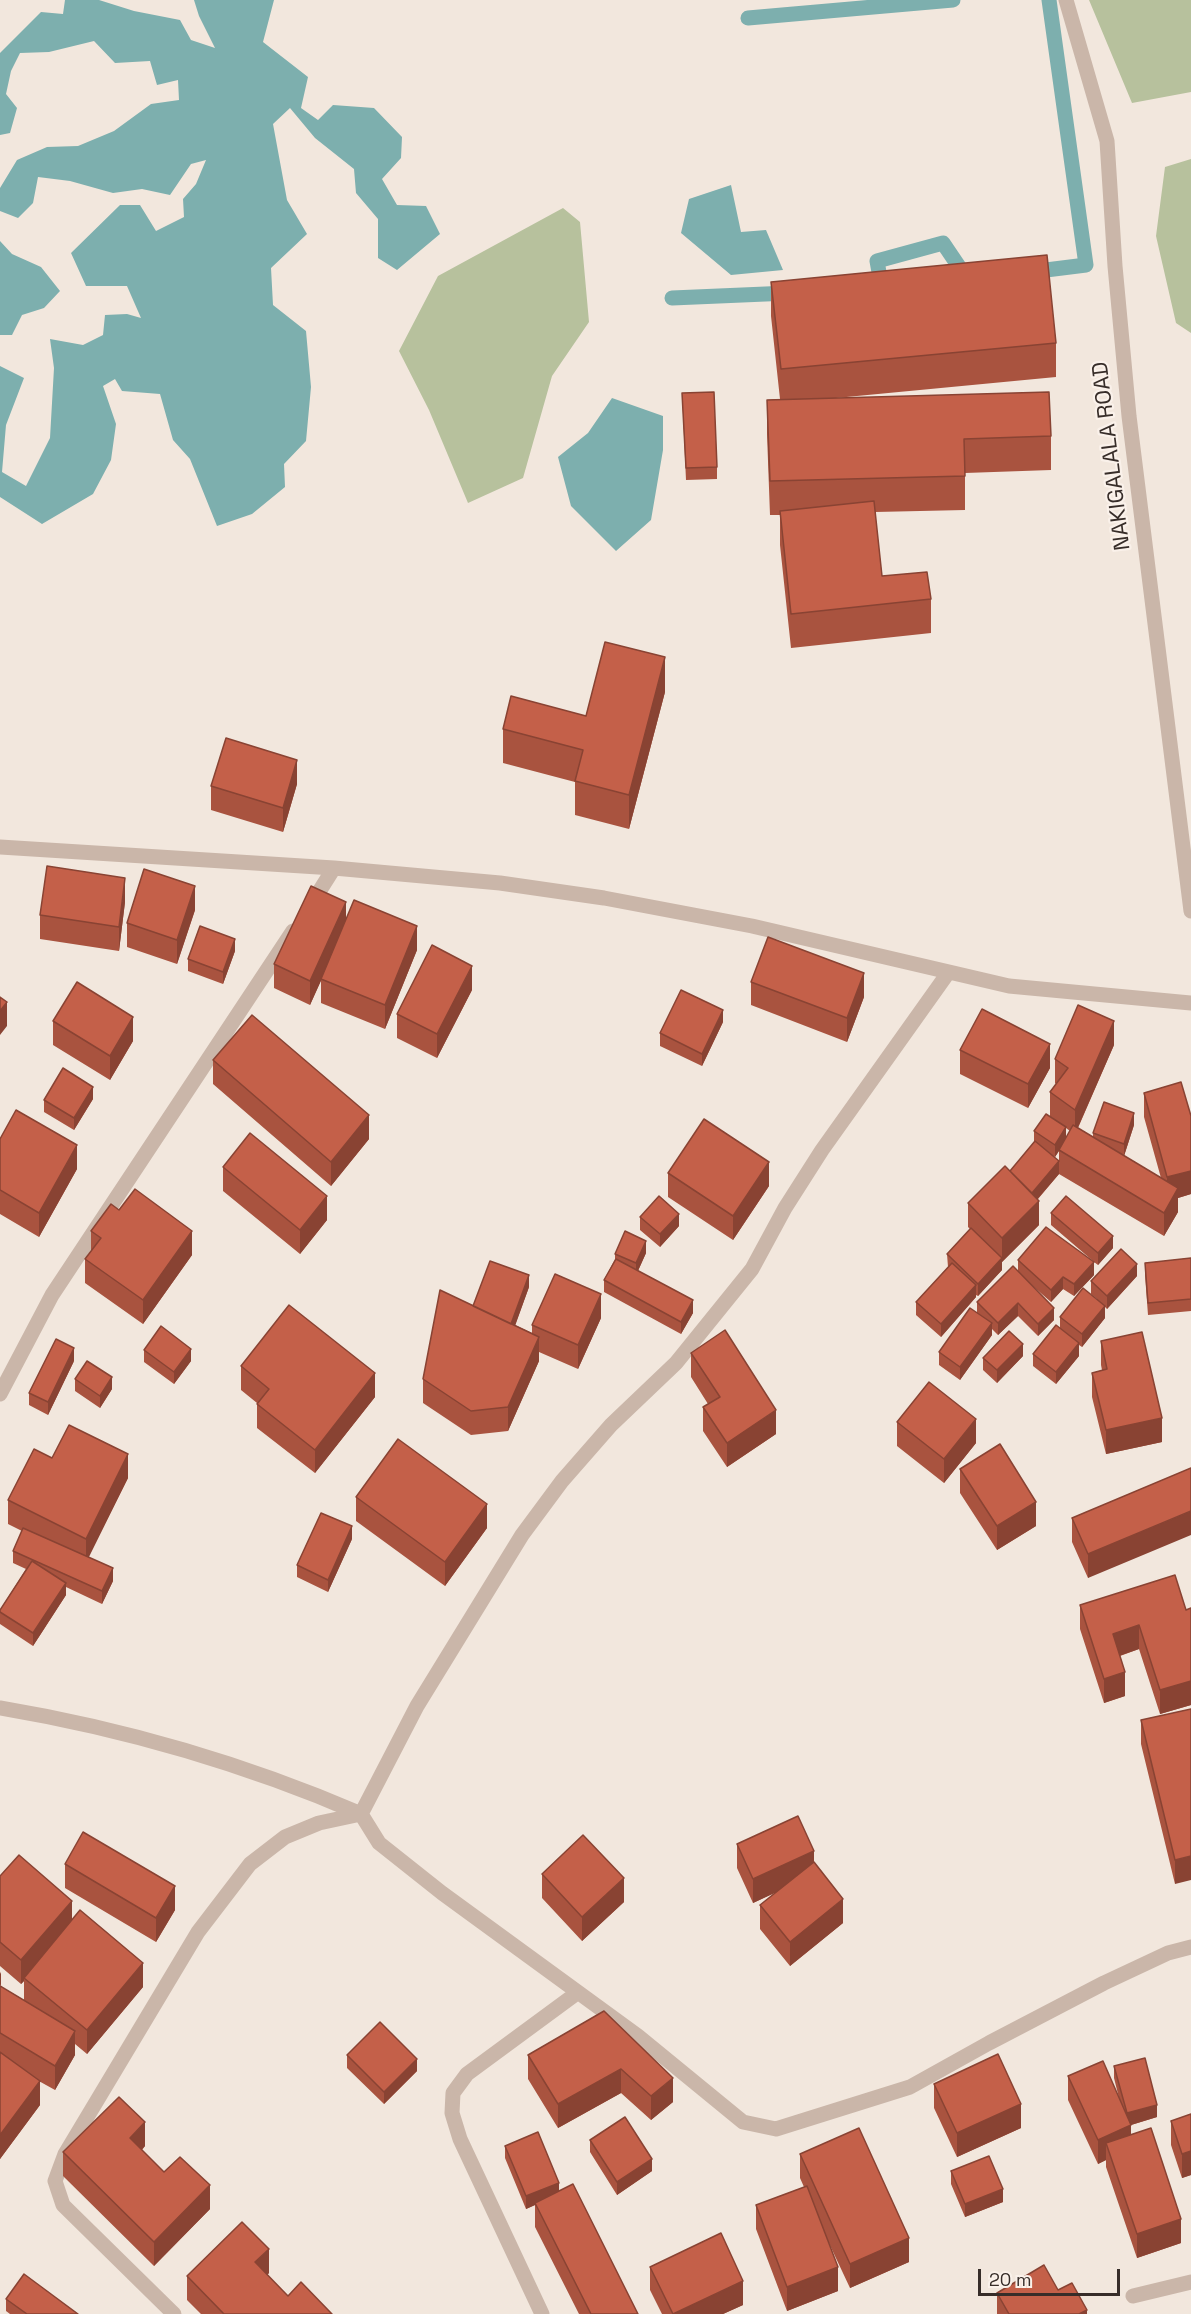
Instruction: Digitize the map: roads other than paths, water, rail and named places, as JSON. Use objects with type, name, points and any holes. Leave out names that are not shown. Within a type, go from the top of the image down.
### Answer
[{"type":"street","name":"NAKIGALALA ROAD","points":[[1066,0],[1107,141],[1115,266],[1129,416],[1191,911]]},
{"type":"street","points":[[0,847],[334,868],[500,883],[604,898],[752,926],[1009,986],[1191,1003]]},
{"type":"street","points":[[0,1394],[52,1294],[334,868]]},
{"type":"street","points":[[361,1814],[417,1707],[522,1535],[562,1481],[612,1425],[676,1363],[752,1269],[784,1208],[822,1150],[948,973]]},
{"type":"street","points":[[0,1708],[74,1722],[243,1767],[361,1814],[379,1843],[442,1893],[680,2069],[743,2122],[776,2129],[910,2087],[1104,1983],[1168,1953],[1191,1947]]},
{"type":"street","points":[[174,2314],[63,2205],[55,2181],[66,2154],[198,1932],[250,1863],[285,1837],[319,1823],[361,1814]]},
{"type":"street","points":[[542,2314],[460,2139],[452,2114],[453,2093],[467,2074],[489,2056],[577,1993]]},
{"type":"street","points":[[1132,2296],[1191,2282]]},
{"type":"water","points":[[65,0],[99,0],[134,11],[180,20],[191,40],[215,48],[199,16],[194,0],[274,0],[263,42],[308,77],[301,108],[318,120],[333,105],[374,108],[402,137],[401,158],[382,179],[397,205],[426,206],[440,234],[397,270],[378,258],[378,219],[356,193],[354,169],[315,138],[290,108],[273,124],[287,200],[307,234],[271,268],[273,305],[306,331],[311,387],[306,441],[284,464],[285,487],[252,514],[217,526],[190,459],[173,440],[160,394],[122,391],[115,379],[103,386],[116,424],[111,460],[93,494],[42,524],[0,497],[0,366],[24,378],[6,425],[2,472],[26,486],[50,438],[54,368],[50,339],[83,345],[103,335],[105,315],[127,314],[141,318],[127,286],[86,286],[71,253],[120,205],[140,205],[156,231],[184,217],[183,199],[196,184],[206,160],[191,164],[170,195],[142,189],[113,193],[70,181],[38,177],[33,203],[18,218],[0,211],[0,188],[17,160],[47,147],[78,146],[114,131],[151,104],[179,100],[178,80],[157,85],[150,61],[115,63],[94,41],[49,52],[20,53],[11,71],[6,94],[17,108],[10,133],[0,135],[0,53],[41,12],[63,14]]},
{"type":"water","points":[[731,185],[741,232],[766,230],[783,270],[731,275],[681,233],[689,199]]},
{"type":"water","points":[[0,241],[12,254],[41,267],[60,291],[44,308],[22,315],[12,335],[0,335]]},
{"type":"water","points":[[612,398],[663,416],[663,450],[651,520],[616,551],[571,506],[558,457],[588,433]]},
{"type":"waterway","points":[[748,18],[953,0]]},
{"type":"waterway","points":[[1030,272],[1086,265],[1049,0]]},
{"type":"waterway","points":[[882,289],[877,261],[943,243],[968,280]]},
{"type":"waterway","points":[[672,298],[789,293]]}]
